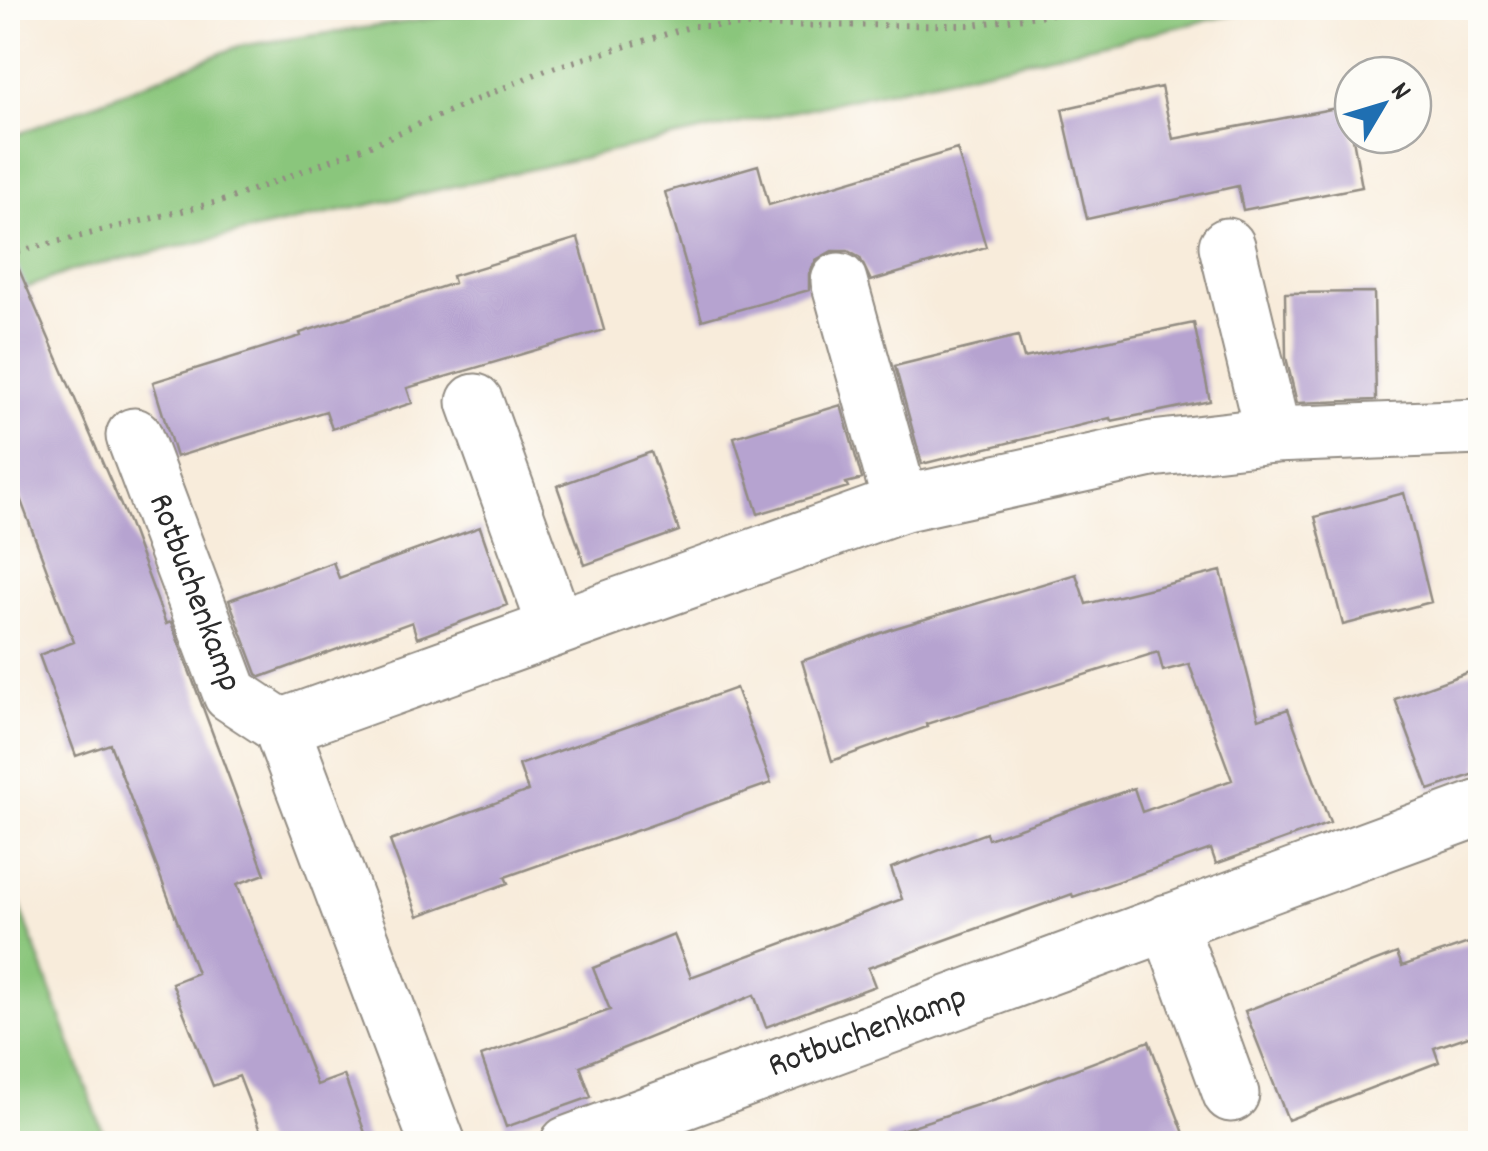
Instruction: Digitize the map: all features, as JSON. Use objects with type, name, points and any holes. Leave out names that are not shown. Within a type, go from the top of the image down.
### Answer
[{"type":"street","points":[[1227,246],[1274,435]]},
{"type":"street","points":[[839,282],[901,504]]},
{"type":"street","points":[[475,402],[556,627]]},
{"type":"street","points":[[438,1144],[281,728],[901,504],[1152,449],[1274,435],[1480,428]]},
{"type":"street","name":"Rotbuchenkamp","points":[[134,436],[232,694],[281,728]]},
{"type":"street","name":"Rotbuchenkamp","points":[[568,1144],[1480,808]]},
{"type":"street","points":[[1168,922],[1231,1094]]},
{"type":"path","points":[[8,254],[226,200],[368,146],[543,71],[693,26],[972,25],[1096,8]]},
{"type":"green space","points":[[503,8],[1264,8],[73,270],[8,295],[8,138],[239,46]]},
{"type":"green space","points":[[8,873],[107,1143],[8,1143]]},
{"type":"building","points":[[1161,87],[1173,139],[1333,109],[1333,155],[1356,155],[1362,187],[1243,210],[1238,186],[1087,219],[1062,109]]},
{"type":"building","points":[[957,149],[986,247],[871,281],[860,258],[848,251],[832,251],[816,260],[809,274],[809,290],[702,320],[665,192],[758,165],[769,205]]},
{"type":"building","points":[[578,238],[604,330],[407,388],[412,403],[332,429],[326,411],[176,457],[153,382],[454,283],[452,276]]},
{"type":"building","points":[[8,244],[129,524],[166,624],[171,622],[265,874],[237,884],[317,1085],[344,1075],[369,1144],[265,1144],[239,1076],[213,1086],[172,983],[197,973],[110,744],[76,756],[39,655],[74,642],[8,466]]},
{"type":"building","points":[[1374,292],[1376,400],[1297,403],[1286,357],[1285,293]]},
{"type":"building","points":[[1194,323],[1210,401],[1111,421],[1110,418],[922,464],[895,366],[1018,336],[1024,358]]},
{"type":"building","points":[[841,405],[862,479],[846,483],[848,487],[758,514],[734,437]]},
{"type":"building","points":[[651,452],[679,531],[585,565],[557,486]]},
{"type":"building","points":[[1404,493],[1431,602],[1343,625],[1315,517]]},
{"type":"building","points":[[480,527],[507,605],[417,638],[412,622],[261,677],[257,674],[229,600],[333,562],[339,578]]},
{"type":"building","points":[[1221,571],[1259,719],[1288,709],[1330,823],[1216,864],[1211,849],[1073,897],[1072,894],[868,968],[875,986],[766,1027],[754,995],[580,1066],[591,1097],[506,1127],[481,1056],[610,1010],[593,968],[674,935],[691,977],[902,899],[891,868],[986,833],[988,839],[1134,788],[1142,812],[1232,780],[1189,664],[1163,671],[1158,652],[926,724],[927,727],[832,761],[802,661],[892,629],[1076,574],[1086,604]]},
{"type":"building","points":[[1480,668],[1480,772],[1429,790],[1395,699]]},
{"type":"building","points":[[736,688],[771,783],[505,877],[508,883],[418,916],[390,841],[528,791],[519,765]]},
{"type":"building","points":[[1480,939],[1480,1032],[1434,1048],[1439,1062],[1288,1120],[1245,1011],[1397,953],[1402,966]]},
{"type":"building","points":[[1149,1041],[1188,1144],[887,1144],[885,1135],[1002,1097]]}]
